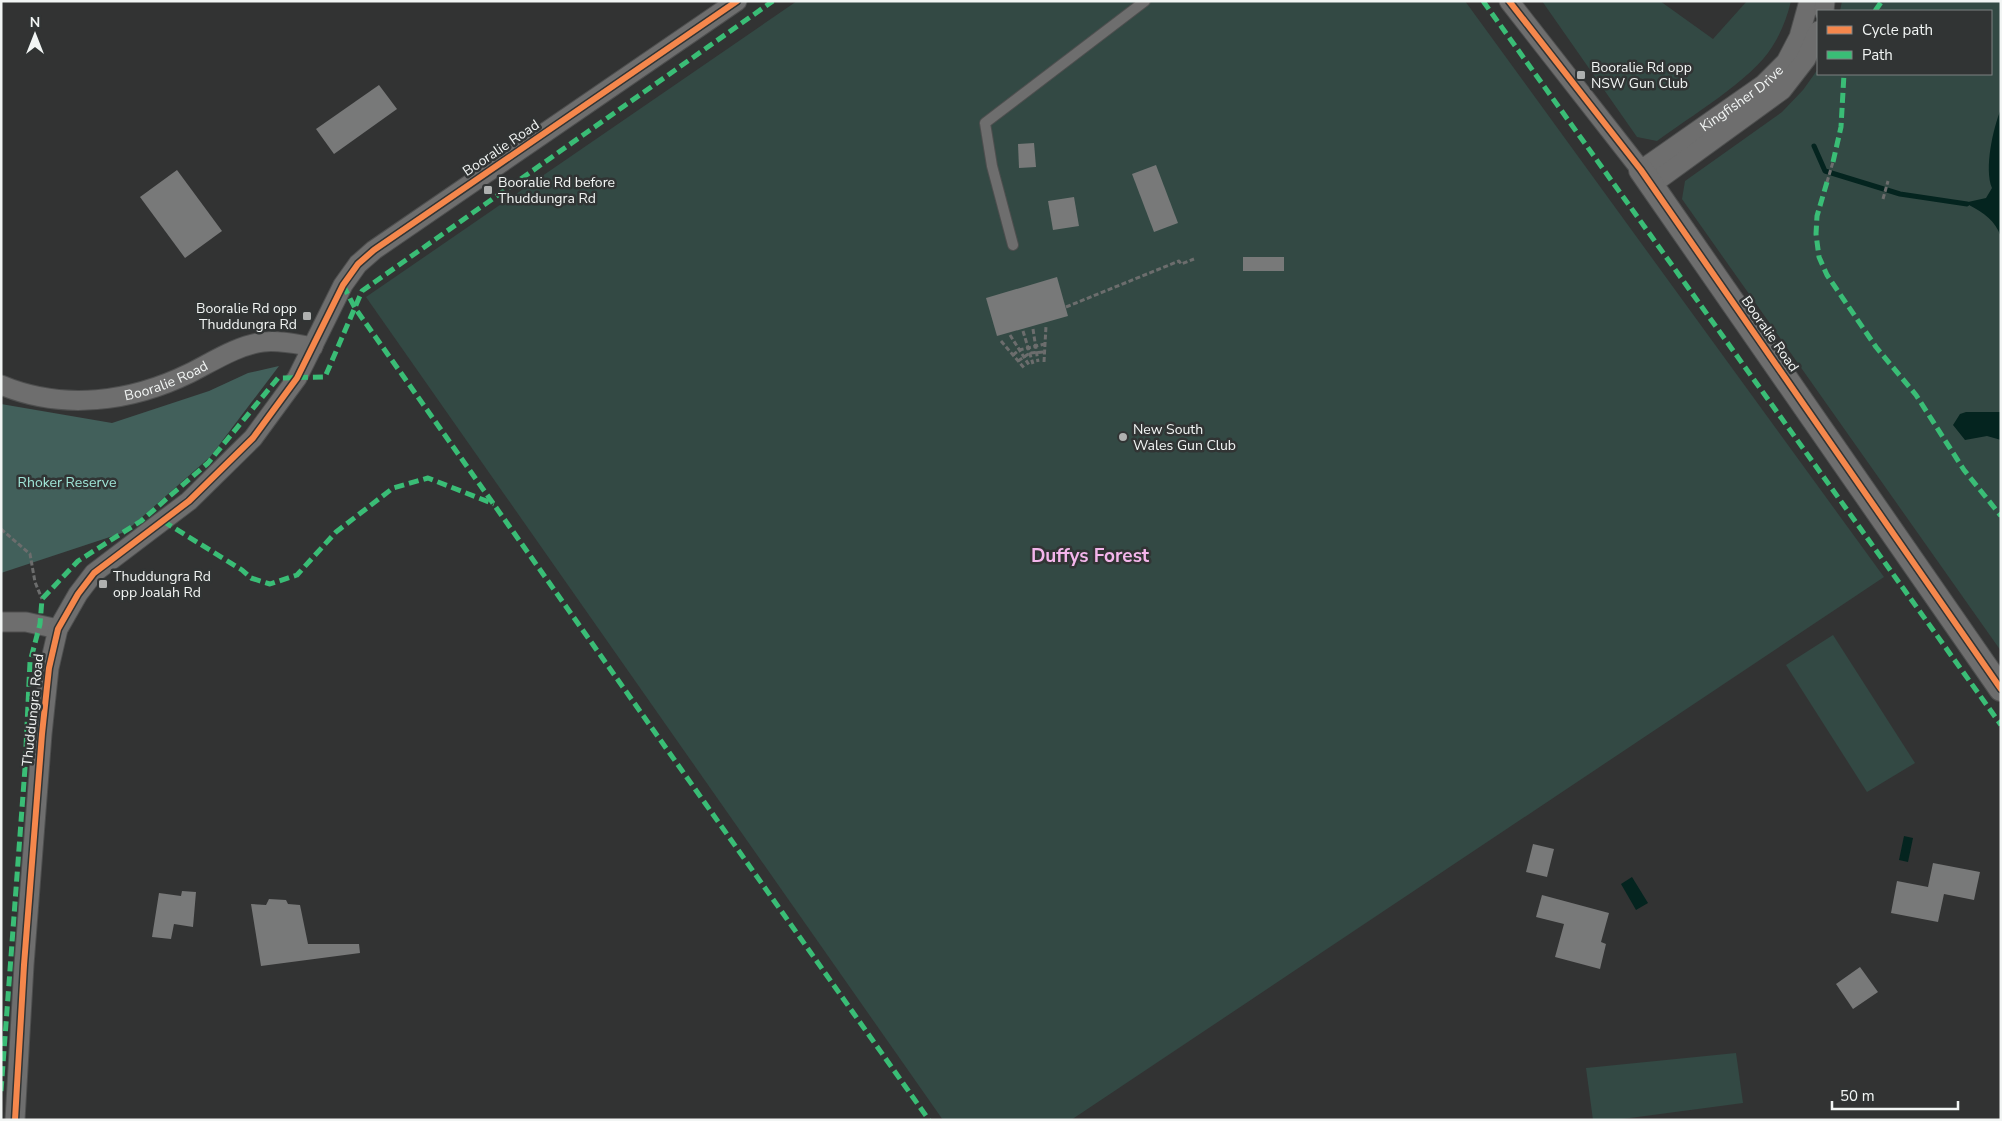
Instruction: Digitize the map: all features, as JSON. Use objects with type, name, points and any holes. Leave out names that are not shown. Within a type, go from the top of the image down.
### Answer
[{"type":"street","name":"Booralie Road","points":[[1,385],[37,397],[94,401],[152,390],[231,352],[261,342],[274,341],[312,347],[343,285],[358,264],[374,250],[737,1]]},
{"type":"street","name":"Booralie Road","points":[[1509,1],[1646,177],[2001,689]]},
{"type":"street","name":"Kingfisher Drive","points":[[1646,177],[1764,84],[1786,62],[1799,37],[1809,1]]},
{"type":"street","name":"Kingfisher Drive","points":[[1646,177],[1782,90],[1806,59],[1817,33]]},
{"type":"street","name":"Thuddungra Road","points":[[15,1120],[24,965],[42,734],[51,661],[58,629],[78,594],[94,574],[111,558],[189,501],[237,456],[284,397],[312,347]]},
{"type":"street","points":[[1,622],[33,623],[58,629]]},
{"type":"lane","points":[[1013,245],[992,166],[985,123],[1144,1]]},
{"type":"path","points":[[1826,182],[1833,162]]},
{"type":"path","points":[[1883,199],[1888,181]]},
{"type":"path","points":[[1066,307],[1179,260],[1181,264],[1194,259]]},
{"type":"path","points":[[1044,362],[1046,326]]},
{"type":"path","points":[[1032,329],[1038,362]]},
{"type":"path","points":[[1023,332],[1033,364]]},
{"type":"path","points":[[1010,335],[1029,365]]},
{"type":"path","points":[[1000,341],[1025,369]]},
{"type":"path","points":[[1013,355],[1019,350],[1045,344]]},
{"type":"path","points":[[1018,361],[1030,353],[1044,352]]},
{"type":"path","points":[[1,530],[30,554],[35,582],[42,599]]},
{"type":"shaded area","name":"New South Wales Gun Club","points":[[797,1],[1465,1],[1884,577],[1071,1120],[943,1120],[366,297]]},
{"type":"shaded area","points":[[1542,1],[1660,1],[1713,39],[1747,1],[1791,1],[1781,31],[1763,59],[1735,85],[1657,141],[1637,137]]},
{"type":"shaded area","points":[[1842,1],[2001,1],[2001,651],[1682,199],[1685,181],[1782,112],[1803,90],[1817,70],[1817,75],[1992,75],[1992,10],[1840,10]]},
{"type":"shaded area","points":[[2001,109],[2001,237],[1992,222],[1984,214],[1969,205],[1968,202],[1986,198],[1992,188],[1989,160],[1995,127]]},
{"type":"shaded area","points":[[1966,412],[2001,412],[2001,440],[1987,436],[1965,440],[1953,425],[1960,414]]},
{"type":"shaded area","points":[[1833,635],[1915,763],[1867,792],[1786,665]]},
{"type":"shaded area","points":[[1904,836],[1913,838],[1908,862],[1899,860]]},
{"type":"shaded area","points":[[1632,877],[1648,903],[1636,910],[1621,884]]},
{"type":"shaded area","points":[[1736,1053],[1743,1103],[1615,1120],[1593,1120],[1586,1068]]},
{"type":"green space","name":"Rhoker Reserve","points":[[279,366],[210,457],[125,532],[1,573],[1,404],[112,423],[209,391],[248,373]]},
{"type":"building","points":[[379,85],[397,109],[334,154],[316,129]]},
{"type":"building","points":[[1034,143],[1036,167],[1019,168],[1018,144]]},
{"type":"building","points":[[1156,165],[1178,223],[1154,232],[1132,174]]},
{"type":"building","points":[[177,170],[222,231],[185,258],[140,197]]},
{"type":"building","points":[[1074,197],[1079,226],[1053,230],[1048,201]]},
{"type":"building","points":[[1243,257],[1284,257],[1284,271],[1243,271]]},
{"type":"building","points":[[1057,277],[1068,316],[997,336],[986,298]]},
{"type":"building","points":[[1533,844],[1554,849],[1547,877],[1526,872]]},
{"type":"building","points":[[1933,863],[1980,872],[1974,900],[1944,894],[1938,922],[1891,913],[1897,881],[1928,887]]},
{"type":"building","points":[[182,891],[196,892],[193,927],[174,924],[171,939],[152,937],[159,893],[181,896]]},
{"type":"building","points":[[1542,895],[1609,913],[1601,942],[1606,944],[1600,969],[1555,957],[1564,924],[1536,917]]},
{"type":"building","points":[[269,899],[286,900],[288,904],[300,905],[308,944],[359,944],[360,953],[261,966],[251,904],[266,905]]},
{"type":"building","points":[[1860,967],[1878,992],[1853,1009],[1836,984]]},
{"type":"waterway","points":[[1814,146],[1825,171],[1900,194],[1967,204]]},
{"type":"marked path","points":[[1,1091],[25,768],[30,662],[40,624],[42,599],[78,561],[141,521],[208,463],[278,378],[325,377],[362,291],[773,1]]},
{"type":"marked path","points":[[1483,1],[2001,725]]},
{"type":"marked path","points":[[1876,10],[1882,1]]},
{"type":"marked path","points":[[1833,162],[1841,127],[1844,75]]},
{"type":"marked path","points":[[1827,182],[1817,216],[1816,234],[1819,257],[1827,275],[1876,347],[1916,395],[1964,470],[2001,516]]},
{"type":"marked path","points":[[343,285],[355,308],[929,1120]]},
{"type":"marked path","points":[[163,521],[242,570],[251,578],[270,584],[297,575],[336,532],[393,488],[428,478],[494,504]]},
{"type":"cycle path","points":[[15,1120],[24,965],[49,668],[58,629],[78,594],[94,573],[189,501],[253,438],[297,378],[343,285],[358,264],[374,250],[737,1]]},
{"type":"cycle path","points":[[1509,1],[1641,170],[2001,689]]},
{"type":"place","name":"Booralie Rd opp NSW Gun Club","points":[[1581,75]]},
{"type":"place","name":"Booralie Rd before Thuddungra Rd","points":[[488,190]]},
{"type":"place","name":"Booralie Rd opp Thuddungra Rd","points":[[307,316]]},
{"type":"place","name":"New South Wales Gun Club","points":[[1123,437]]},
{"type":"place","name":"Thuddungra Rd opp Joalah Rd","points":[[103,584]]},
{"type":"district","name":"Duffys Forest","points":[[1090,556]]}]
